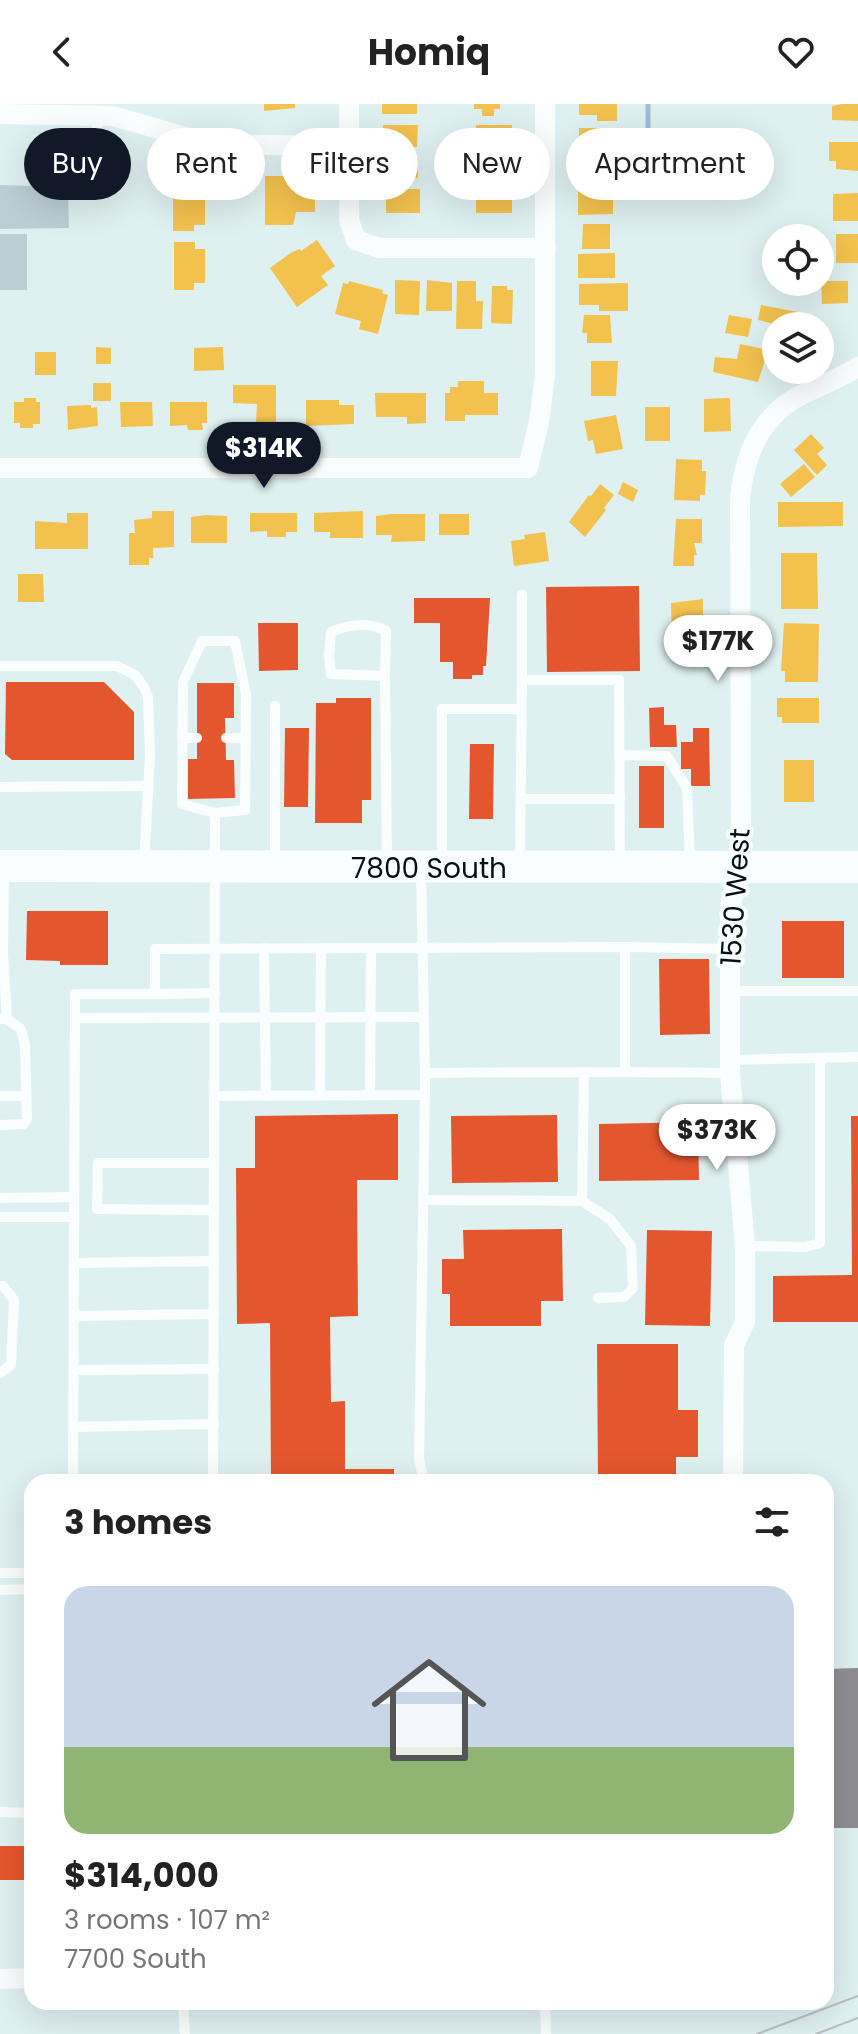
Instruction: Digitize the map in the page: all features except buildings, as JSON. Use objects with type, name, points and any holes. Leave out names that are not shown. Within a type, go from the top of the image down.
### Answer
[{"type":"main road","name":"7800 South","points":[[2,866],[858,867]]},
{"type":"street","points":[[349,104],[349,128]]},
{"type":"street","points":[[0,468],[528,468],[539,422],[545,375],[545,104]]},
{"type":"street","points":[[0,114],[97,114],[130,120],[210,144],[281,145]]},
{"type":"street","points":[[349,200],[349,220],[356,240],[379,248],[546,248]]},
{"type":"street","name":"1530 West","points":[[733,1474],[734,1345],[745,1322],[745,1246],[730,1067],[729,949],[730,907],[741,867],[740,499],[743,473],[753,443],[771,417],[799,396],[858,367]]},
{"type":"street","points":[[0,1979],[24,1978]]},
{"type":"lane","points":[[97,114],[97,128]]},
{"type":"lane","points":[[520,868],[522,595]]},
{"type":"lane","points":[[385,676],[331,674],[331,632],[346,625],[380,627],[386,631],[387,868]]},
{"type":"lane","points":[[202,641],[235,641],[246,695],[246,738],[245,810],[215,813],[182,804],[183,682],[202,641]]},
{"type":"lane","points":[[0,666],[117,666],[135,675],[148,697],[150,755],[144,867]]},
{"type":"lane","points":[[522,680],[619,680],[620,868]]},
{"type":"lane","points":[[275,706],[275,868]]},
{"type":"lane","points":[[422,1474],[419,1459],[425,1095],[422,947],[442,709],[521,709]]},
{"type":"lane","points":[[182,738],[197,738]]},
{"type":"lane","points":[[226,738],[246,738]]},
{"type":"lane","points":[[619,755],[667,756],[678,771],[687,788],[690,867]]},
{"type":"lane","points":[[0,787],[147,786]]},
{"type":"lane","points":[[521,799],[620,799]]},
{"type":"lane","points":[[213,1474],[215,813]]},
{"type":"lane","points":[[0,1125],[26,1122],[25,1045],[21,1029],[4,1019],[2,866]]},
{"type":"lane","points":[[625,947],[625,1072]]},
{"type":"lane","points":[[264,948],[266,1096]]},
{"type":"lane","points":[[320,1095],[321,948]]},
{"type":"lane","points":[[370,1095],[371,948]]},
{"type":"lane","points":[[155,994],[155,949],[729,949]]},
{"type":"lane","points":[[730,991],[858,991]]},
{"type":"lane","points":[[73,1474],[75,994],[215,993]]},
{"type":"lane","points":[[75,1018],[424,1017]]},
{"type":"lane","points":[[425,1073],[625,1072],[858,1057]]},
{"type":"lane","points":[[745,1246],[805,1247],[820,1243],[820,1058]]},
{"type":"lane","points":[[582,1201],[584,1072]]},
{"type":"lane","points":[[215,1096],[425,1095]]},
{"type":"lane","points":[[0,1096],[25,1096]]},
{"type":"lane","points":[[214,1163],[98,1163],[97,1178],[97,1209],[214,1210]]},
{"type":"lane","points":[[0,1198],[74,1197]]},
{"type":"lane","points":[[423,1200],[582,1201],[610,1219],[631,1246],[633,1288],[624,1297],[598,1298]]},
{"type":"lane","points":[[0,1217],[74,1217]]},
{"type":"lane","points":[[74,1263],[214,1261]]},
{"type":"lane","points":[[0,1286],[14,1300],[11,1365],[0,1373]]},
{"type":"lane","points":[[74,1316],[214,1314]]},
{"type":"lane","points":[[74,1370],[214,1369]]},
{"type":"lane","points":[[74,1427],[214,1424]]},
{"type":"lane","points":[[0,1573],[24,1573]]},
{"type":"lane","points":[[0,1590],[24,1589]]},
{"type":"lane","points":[[0,1812],[24,1813]]},
{"type":"lane","points":[[184,2010],[185,2034]]},
{"type":"lane","points":[[545,2010],[546,2034]]},
{"type":"waterway","points":[[648,104],[648,128]]},
{"type":"tram line","points":[[834,2005],[858,1996]]},
{"type":"tram line","points":[[757,2034],[821,2010]]},
{"type":"tram line","points":[[816,2034],[858,2018]]}]
